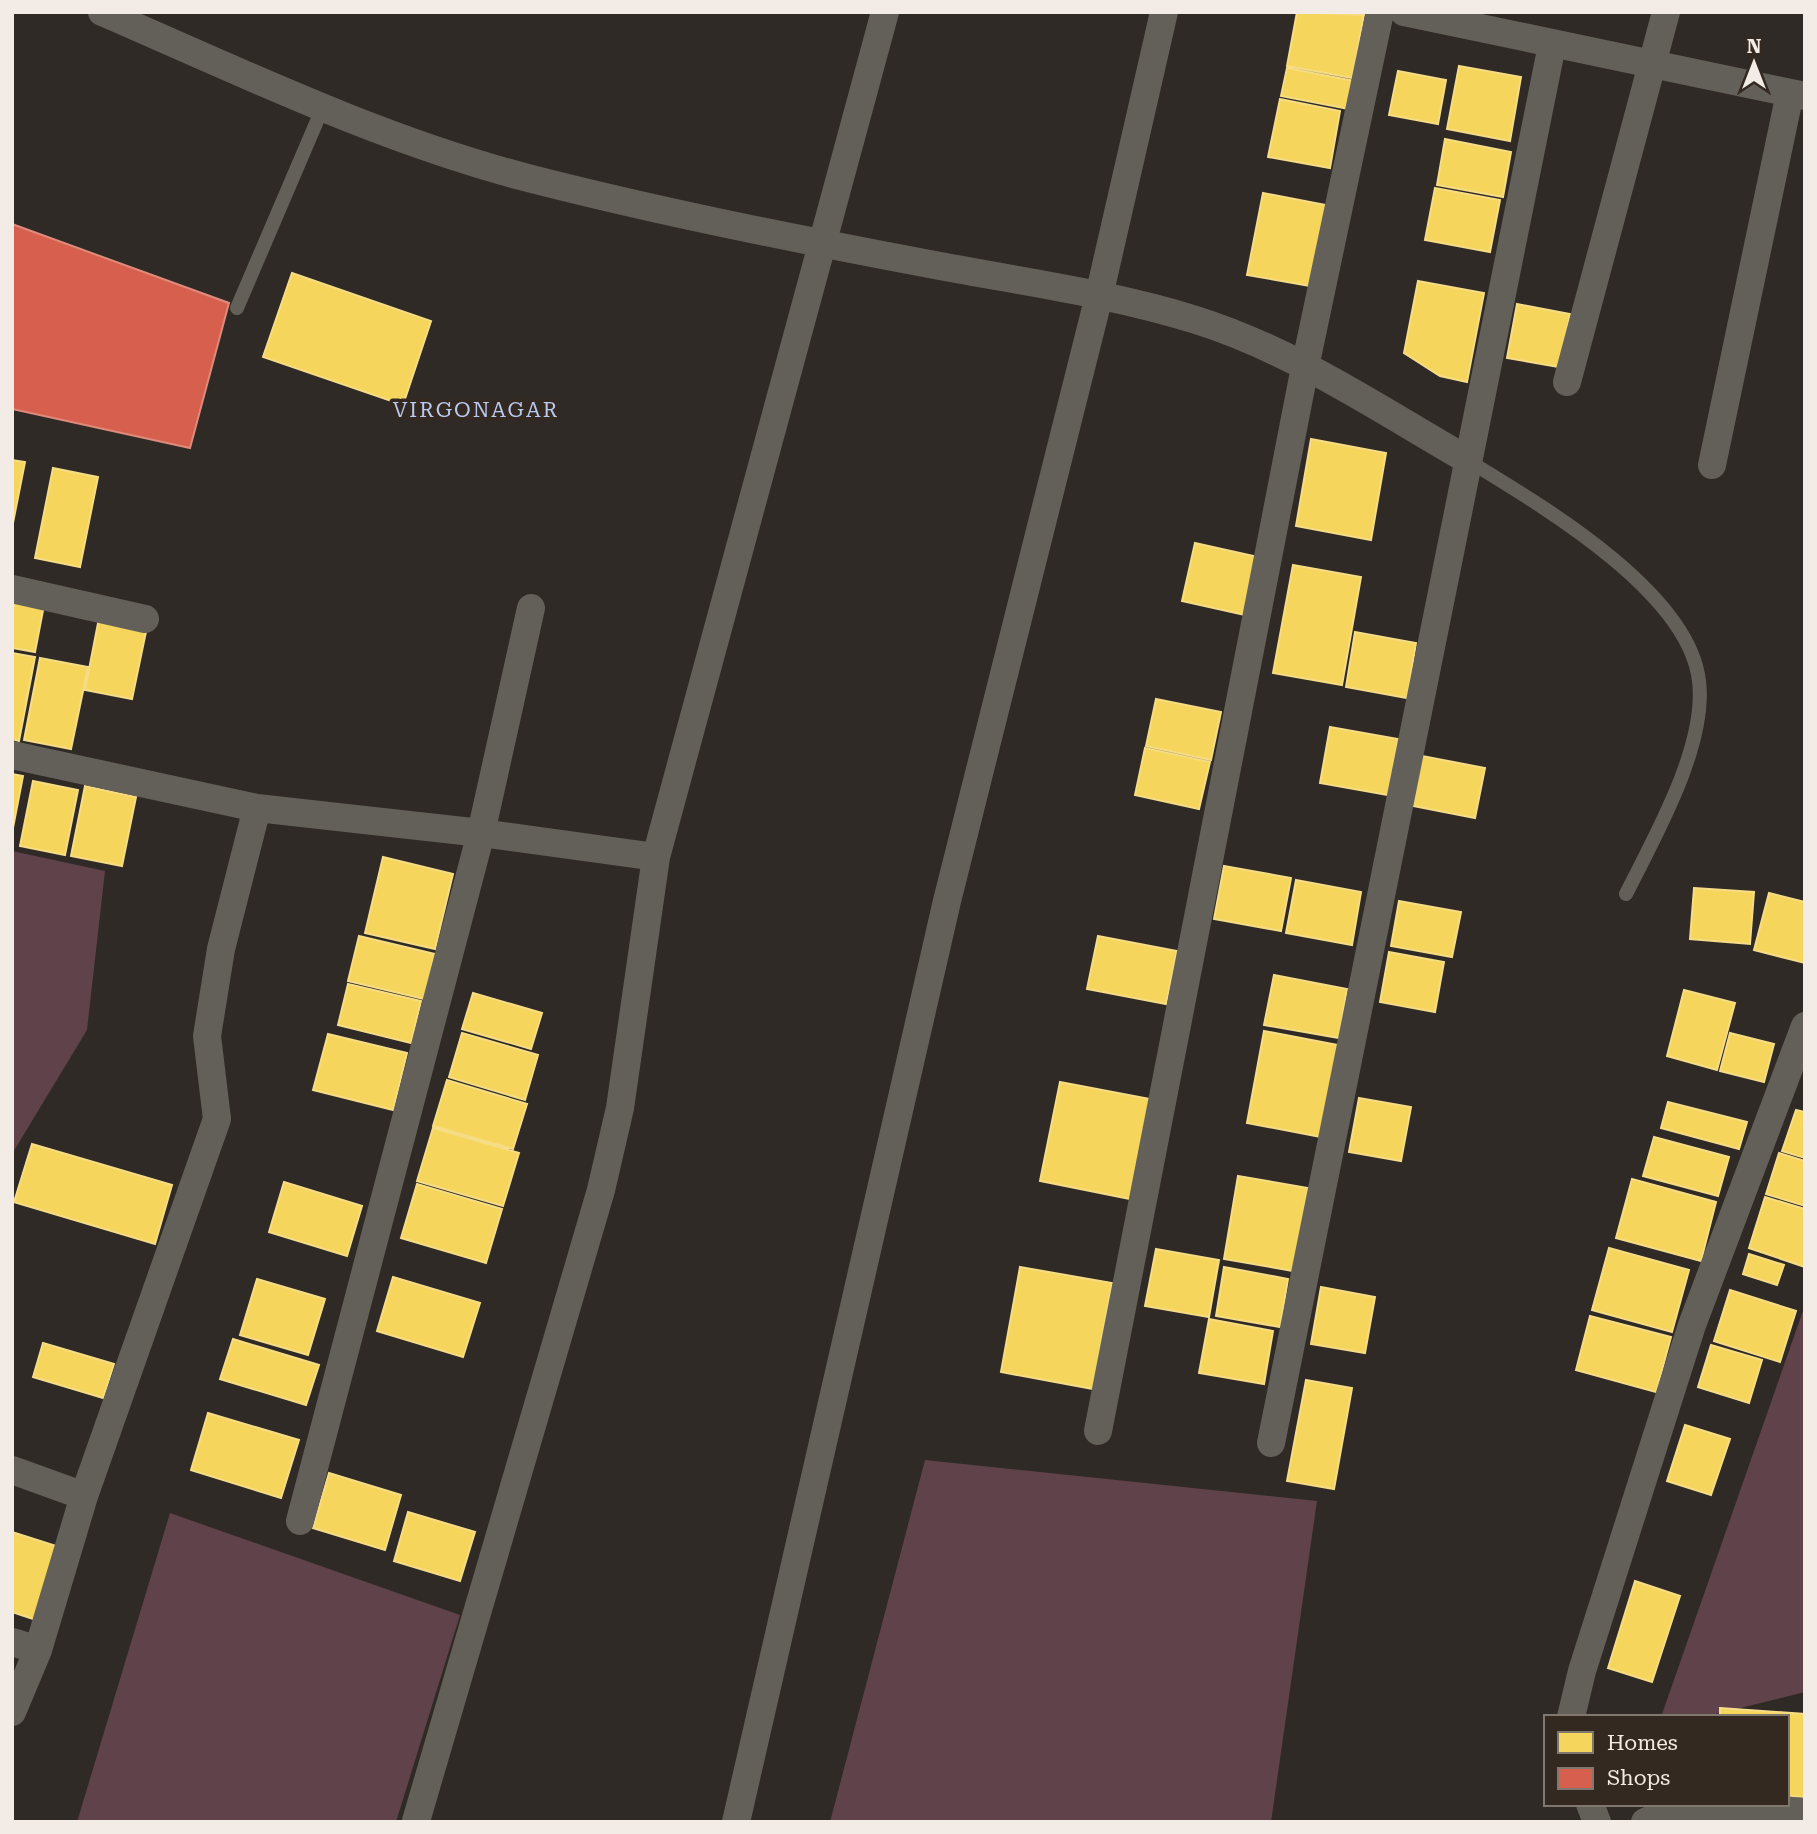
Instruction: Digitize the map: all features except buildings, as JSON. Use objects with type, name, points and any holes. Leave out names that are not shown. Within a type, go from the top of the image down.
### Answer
[{"type":"street","points":[[102,12],[324,107],[449,154],[526,178],[821,244],[1099,296],[1196,320],[1305,367],[1466,459]]},
{"type":"street","points":[[416,1821],[601,1189],[620,1108],[656,857],[885,12]]},
{"type":"street","points":[[736,1822],[947,901],[1099,296],[1164,12]]},
{"type":"street","points":[[1098,1431],[1305,367],[1380,12]]},
{"type":"street","points":[[1567,382],[1654,66],[1666,12]]},
{"type":"street","points":[[1415,13],[1552,45],[1797,95],[1712,465]]},
{"type":"street","points":[[1271,1443],[1466,459],[1552,45]]},
{"type":"street","points":[[12,589],[145,619]]},
{"type":"street","points":[[300,1521],[481,833],[531,608]]},
{"type":"street","points":[[12,755],[257,808],[481,833],[656,857]]},
{"type":"street","points":[[12,1712],[25,1646],[84,1496],[217,1119],[207,1035],[221,949],[257,808]]},
{"type":"street","points":[[1571,1715],[1582,1671],[1692,1325],[1805,1026]]},
{"type":"street","points":[[12,1470],[84,1496]]},
{"type":"street","points":[[1645,1822],[1666,1812],[1707,1808],[1805,1812]]},
{"type":"lane","points":[[237,308],[324,107]]},
{"type":"lane","points":[[1466,459],[1582,533],[1670,615],[1692,646],[1700,682],[1697,722],[1687,765],[1626,894]]},
{"type":"shaded area","points":[[12,851],[105,871],[87,1030],[12,1154]]},
{"type":"shaded area","points":[[1805,1305],[1805,1692],[1712,1715],[1662,1715]]},
{"type":"shaded area","points":[[925,1460],[1317,1501],[1271,1822],[830,1822]]},
{"type":"shaded area","points":[[170,1513],[460,1615],[396,1822],[77,1822]]},
{"type":"district","name":"VIRGONAGAR","points":[[476,410]]}]
